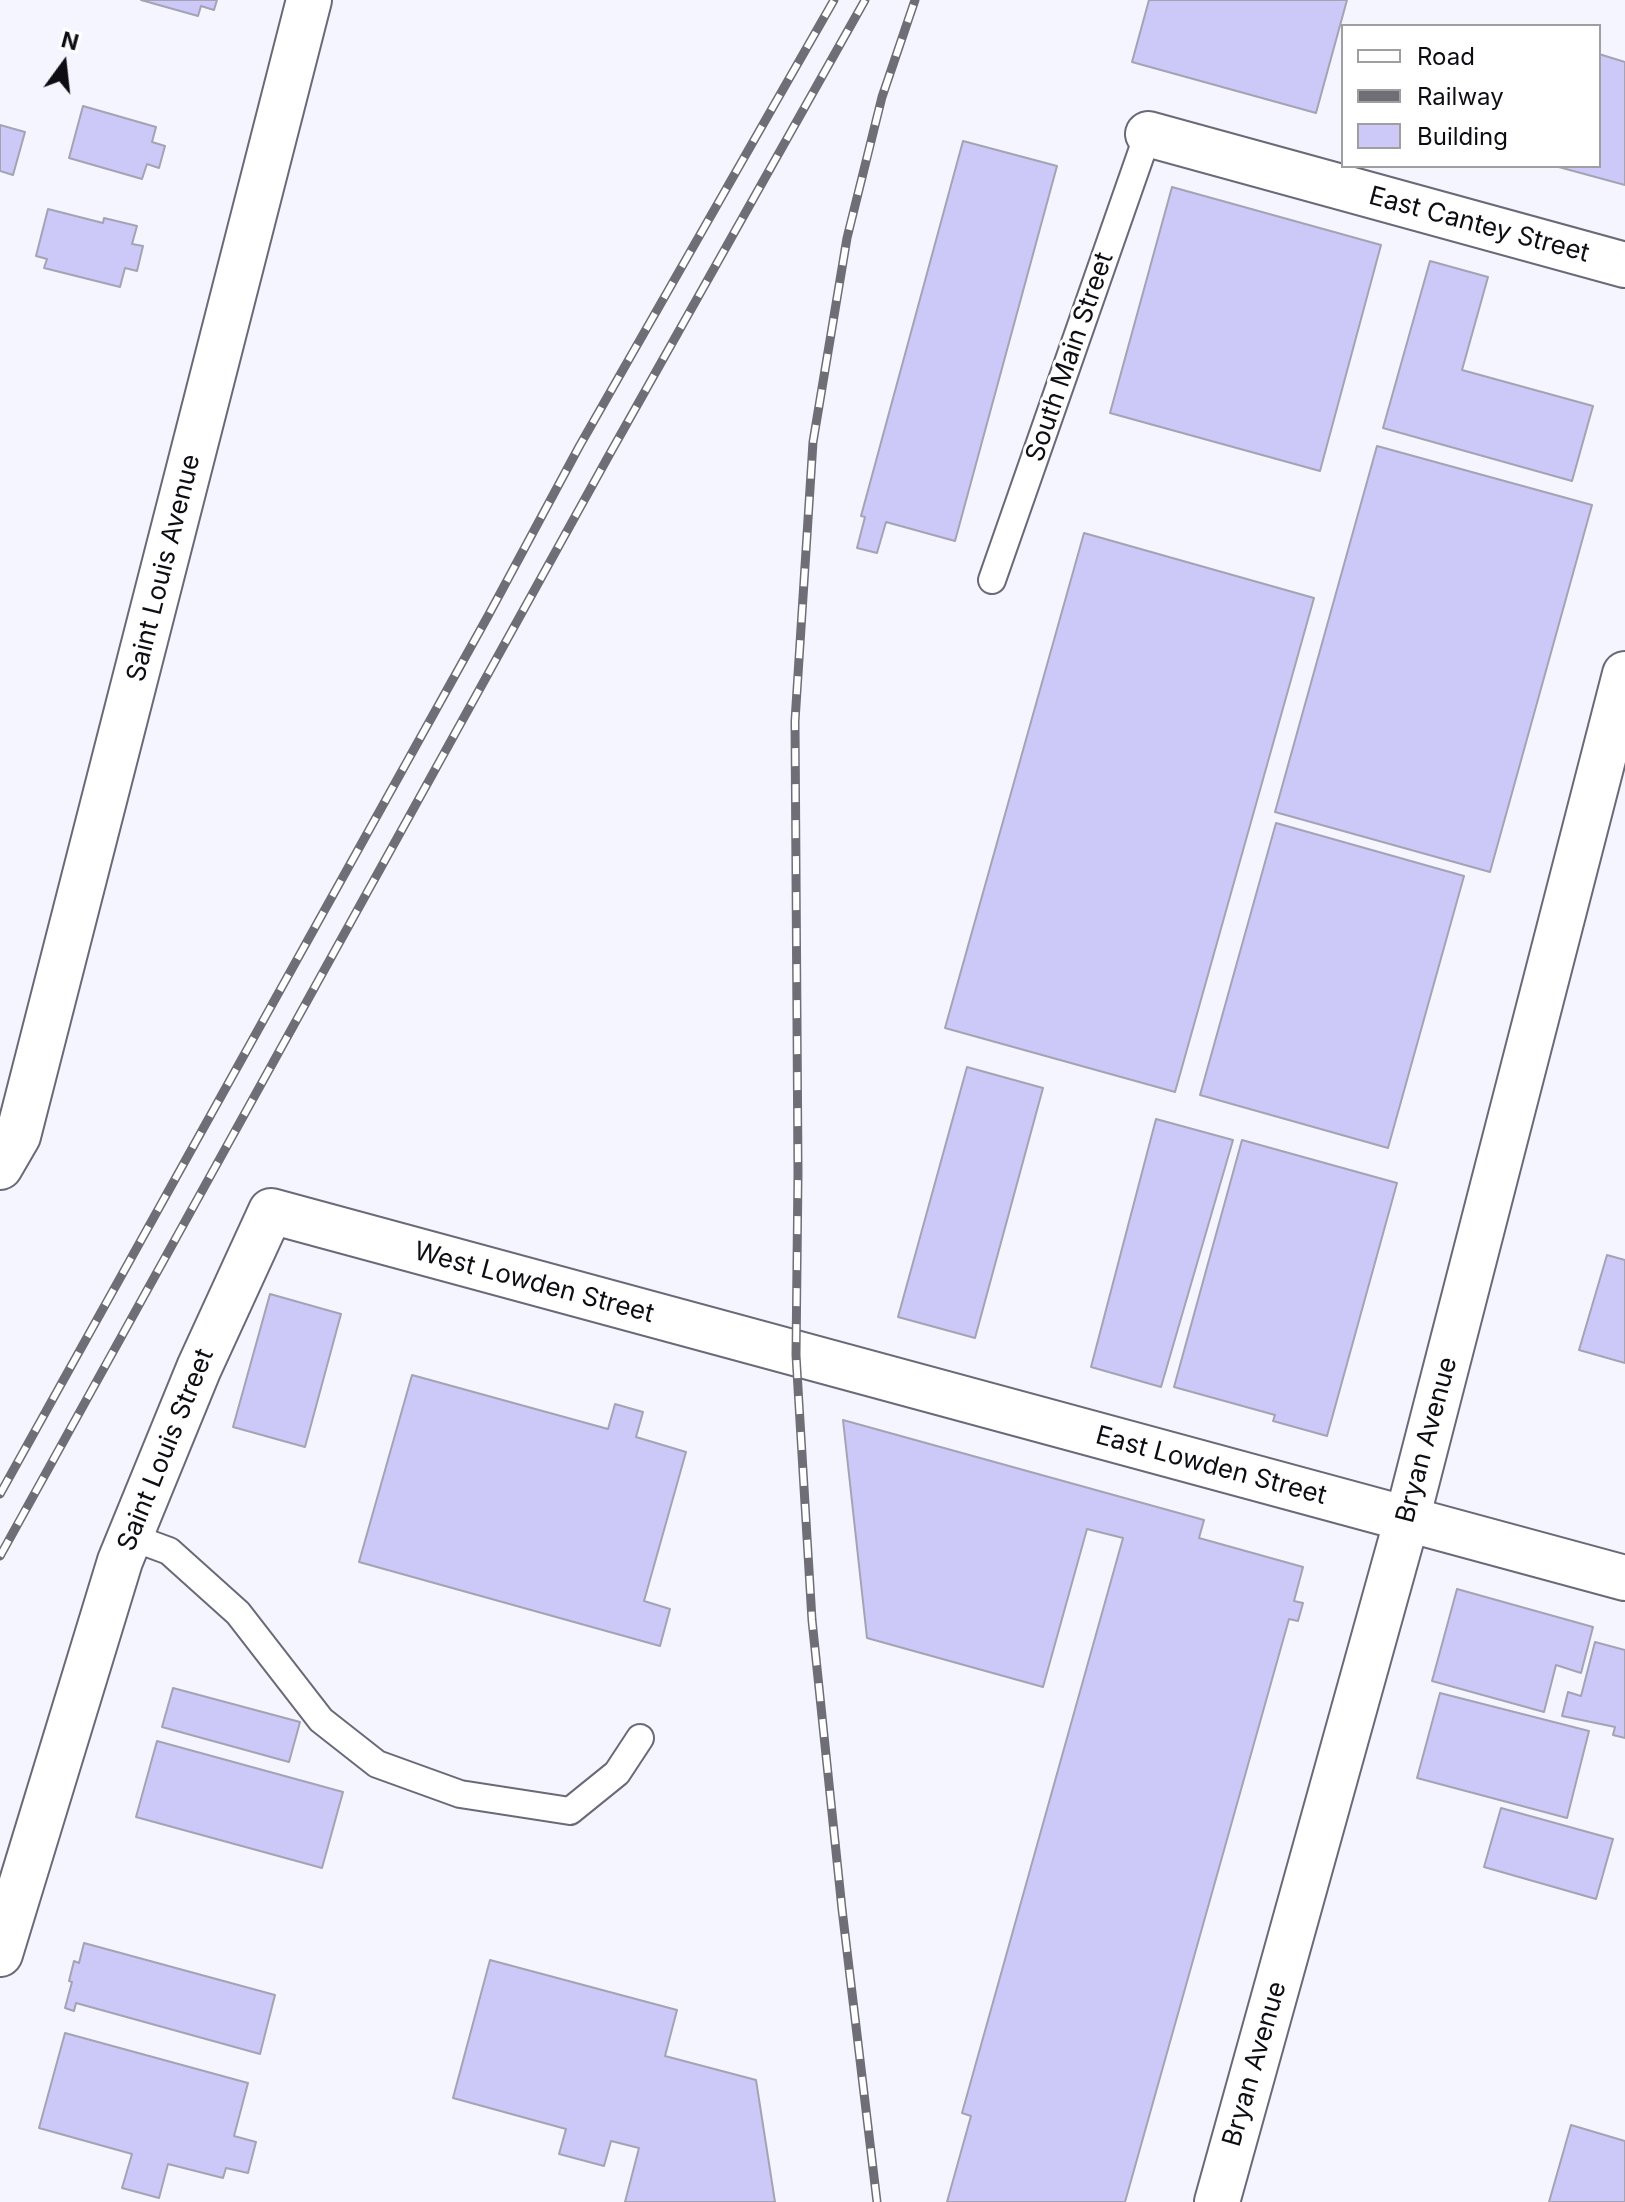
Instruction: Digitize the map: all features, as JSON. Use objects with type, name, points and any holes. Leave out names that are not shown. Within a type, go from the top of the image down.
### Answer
[{"type":"street","name":"Saint Louis Avenue","points":[[6,1145],[309,0]]},
{"type":"street","name":"East Cantey Street","points":[[1148,134],[1625,265]]},
{"type":"street","name":"Bryan Avenue","points":[[1217,2202],[1407,1519],[1625,674]]},
{"type":"street","name":"West Lowden Street","points":[[271,1211],[796,1355]]},
{"type":"street","name":"Saint Louis Street","points":[[0,1954],[120,1561],[199,1368],[271,1211]]},
{"type":"street","name":"East Lowden Street","points":[[796,1355],[1625,1578]]},
{"type":"lane","name":"South Main Street","points":[[992,580],[1148,134]]},
{"type":"lane","points":[[131,1537],[169,1551],[238,1613],[321,1720],[377,1764],[460,1794],[570,1811],[617,1773],[640,1738]]},
{"type":"building","points":[[141,0],[217,0],[214,10],[201,6],[198,16]]},
{"type":"building","points":[[1149,0],[1347,0],[1316,113],[1132,62]]},
{"type":"building","points":[[1601,55],[1625,62],[1625,185],[1562,168],[1601,168]]},
{"type":"building","points":[[83,106],[156,127],[152,142],[165,146],[159,168],[147,164],[142,179],[69,158]]},
{"type":"building","points":[[0,125],[25,132],[13,175],[0,171]]},
{"type":"building","points":[[963,141],[1057,166],[955,541],[886,522],[877,553],[857,548],[865,517],[861,516]]},
{"type":"building","points":[[1172,187],[1381,245],[1320,471],[1110,413]]},
{"type":"building","points":[[48,209],[103,223],[104,218],[137,226],[132,244],[143,246],[137,271],[125,268],[120,287],[44,268],[47,259],[36,256]]},
{"type":"building","points":[[1430,261],[1488,277],[1462,370],[1593,406],[1572,481],[1383,428]]},
{"type":"building","points":[[1377,446],[1592,505],[1490,872],[1275,812]]},
{"type":"building","points":[[1084,533],[1314,598],[1175,1092],[945,1028]]},
{"type":"building","points":[[1276,823],[1464,876],[1388,1148],[1200,1095]]},
{"type":"building","points":[[967,1067],[1043,1088],[975,1338],[898,1317]]},
{"type":"building","points":[[1156,1119],[1233,1140],[1161,1387],[1091,1367]]},
{"type":"building","points":[[1242,1140],[1397,1183],[1327,1436],[1273,1421],[1275,1415],[1174,1387]]},
{"type":"building","points":[[1607,1255],[1625,1260],[1625,1363],[1579,1350]]},
{"type":"building","points":[[270,1294],[341,1314],[305,1447],[233,1427]]},
{"type":"building","points":[[412,1375],[608,1429],[615,1404],[643,1412],[636,1437],[686,1452],[644,1601],[670,1609],[660,1646],[359,1562]]},
{"type":"building","points":[[843,1420],[1204,1520],[1199,1538],[1303,1567],[1294,1601],[1303,1603],[1298,1621],[1289,1619],[1125,2202],[947,2202],[971,2116],[962,2113],[1123,1538],[1087,1529],[1043,1687],[867,1638]]},
{"type":"building","points":[[1457,1589],[1593,1627],[1581,1673],[1556,1665],[1544,1712],[1432,1681]]},
{"type":"building","points":[[1595,1642],[1625,1650],[1625,1738],[1613,1735],[1615,1727],[1562,1716],[1568,1692],[1581,1696]]},
{"type":"building","points":[[173,1688],[300,1722],[289,1762],[162,1727]]},
{"type":"building","points":[[1440,1693],[1589,1731],[1567,1818],[1417,1778]]},
{"type":"building","points":[[157,1741],[343,1792],[322,1868],[136,1817]]},
{"type":"building","points":[[1501,1808],[1613,1839],[1596,1899],[1484,1867]]},
{"type":"building","points":[[84,1943],[275,1995],[260,2054],[76,2003],[74,2011],[65,2008],[74,1961],[79,1963]]},
{"type":"building","points":[[490,1960],[677,2010],[665,2056],[756,2080],[775,2202],[625,2202],[639,2148],[611,2141],[604,2166],[559,2154],[566,2129],[453,2098]]},
{"type":"building","points":[[65,2033],[248,2083],[234,2136],[256,2142],[248,2173],[226,2168],[223,2178],[168,2164],[159,2198],[122,2188],[132,2154],[39,2128]]},
{"type":"building","points":[[1571,2125],[1625,2141],[1625,2202],[1549,2202]]},
{"type":"railway","points":[[0,1494],[580,445],[834,0]]},
{"type":"railway","points":[[0,1556],[608,457],[865,0]]},
{"type":"railway","points":[[877,2202],[812,1620],[796,1355],[795,721],[813,442],[847,238],[882,97],[915,0]]}]
